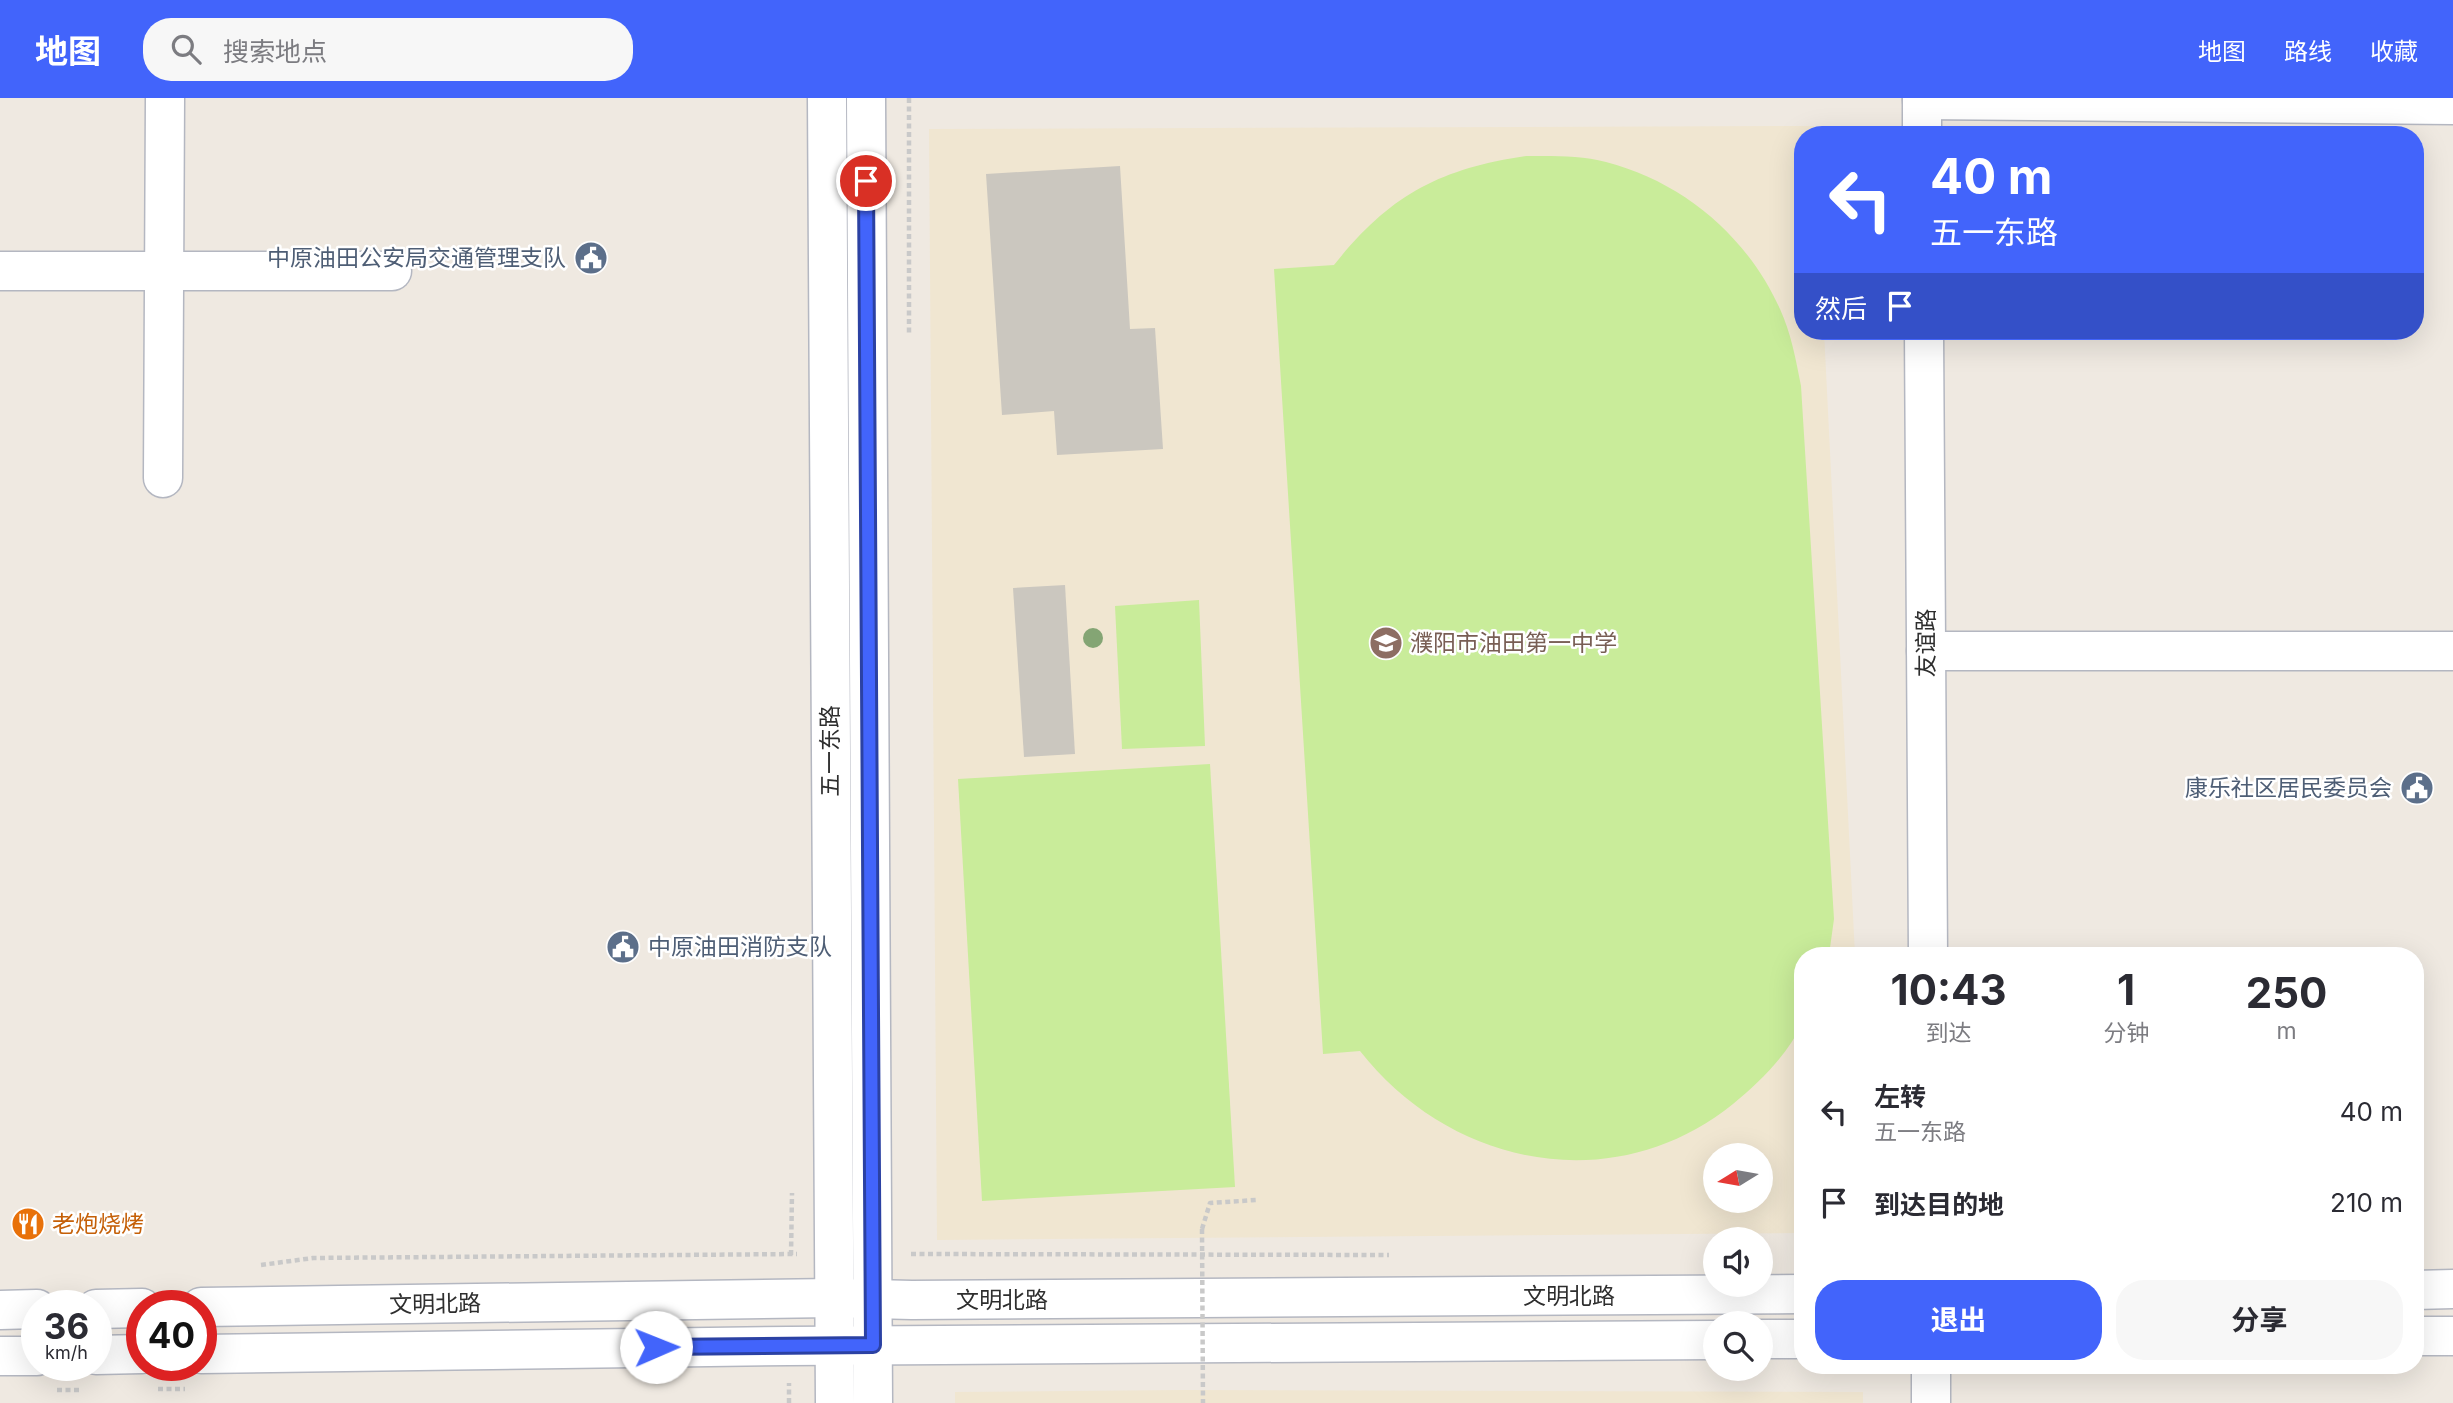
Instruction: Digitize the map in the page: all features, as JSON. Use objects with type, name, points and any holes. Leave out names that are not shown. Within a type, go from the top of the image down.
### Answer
[{"type":"street","points":[[163,478],[165,98]]},
{"type":"street","name":"五一东路","points":[[827,98],[835,1403]]},
{"type":"street","name":"五一东路","points":[[866,98],[873,1403]]},
{"type":"street","points":[[1922,111],[2453,104]]},
{"type":"street","points":[[0,271],[392,271]]},
{"type":"street","name":"友谊路","points":[[1924,340],[1928,947]]},
{"type":"street","points":[[1926,651],[2453,651]]},
{"type":"street","points":[[2424,1290],[2453,1289]]},
{"type":"street","name":"文明北路","points":[[217,1307],[833,1298],[873,1300],[1794,1294]]},
{"type":"street","points":[[0,1310],[21,1309]]},
{"type":"street","points":[[2424,1336],[2453,1336]]},
{"type":"street","points":[[1773,1339],[1794,1339]]},
{"type":"street","name":"文明北路","points":[[217,1354],[834,1345],[1703,1340]]},
{"type":"street","points":[[0,1356],[21,1356]]},
{"type":"street","points":[[1931,1374],[1931,1403]]},
{"type":"path","points":[[1203,1403],[1202,1229],[1210,1203],[1256,1200]]},
{"type":"shaded area","name":"濮阳市油田第一中学","points":[[1794,126],[1794,340],[1824,340],[1855,947],[1794,947],[1794,1233],[1773,1233],[1773,1227],[1703,1227],[1703,1234],[937,1240],[929,129]]},
{"type":"shaded area","points":[[955,1392],[1863,1392],[1863,1403],[955,1403]]},
{"type":"green space","points":[[1526,156],[1596,160],[1634,171],[1686,198],[1731,236],[1766,283],[1784,318],[1801,386],[1834,919],[1830,947],[1794,947],[1794,1038],[1763,1077],[1733,1104],[1687,1134],[1637,1153],[1587,1160],[1536,1157],[1487,1144],[1440,1122],[1397,1091],[1360,1051],[1323,1054],[1274,269],[1334,265],[1354,241],[1396,204],[1441,178]]},
{"type":"green space","points":[[1199,600],[1205,746],[1122,749],[1115,606]]},
{"type":"green space","points":[[1210,764],[1235,1187],[982,1201],[958,779]]},
{"type":"building","points":[[1120,166],[1130,329],[1155,328],[1163,449],[1057,455],[1054,411],[1002,415],[986,174]]},
{"type":"building","points":[[1065,585],[1075,754],[1024,757],[1013,588]]},
{"type":"place","name":"中原油田公安局交通管理支队","points":[[591,258]]},
{"type":"place","name":"濮阳市油田第一中学","points":[[1386,643]]},
{"type":"place","name":"康乐社区居民委员会","points":[[2417,788]]},
{"type":"place","name":"中原油田消防支队","points":[[623,947]]},
{"type":"place","name":"老炮烧烤","points":[[28,1224]]},
{"type":"route","points":[[656,1347],[873,1345],[866,181]]}]
